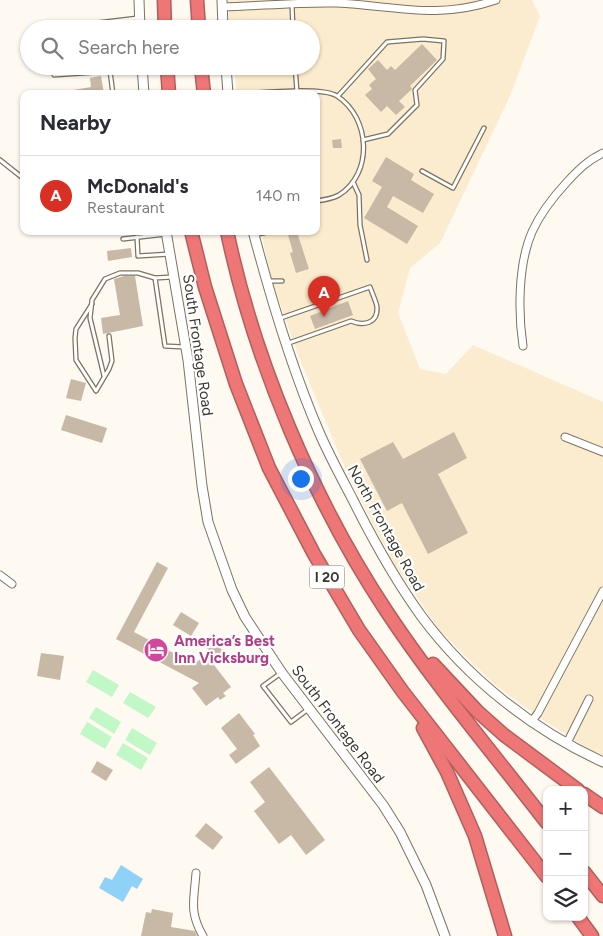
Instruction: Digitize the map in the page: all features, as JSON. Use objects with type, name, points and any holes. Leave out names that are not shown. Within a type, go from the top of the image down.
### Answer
[{"type":"highway","points":[[164,0],[165,20]]},
{"type":"highway","points":[[198,0],[198,20]]},
{"type":"highway","points":[[168,75],[169,90]]},
{"type":"highway","points":[[202,75],[204,90]]},
{"type":"highway","name":"I 20","points":[[192,235],[205,287],[236,384],[269,468],[314,554],[359,630],[404,692],[546,876]]},
{"type":"highway","name":"I 20","points":[[228,235],[259,348],[291,431],[354,557],[387,611],[464,717],[543,818]]},
{"type":"highway","points":[[387,611],[441,673],[504,736],[573,786]]},
{"type":"highway","points":[[404,692],[447,772],[475,836],[505,936]]},
{"type":"highway","points":[[588,797],[603,807]]},
{"type":"highway","points":[[587,876],[603,896]]},
{"type":"highway","points":[[581,921],[592,936]]},
{"type":"street","points":[[139,0],[139,18]]},
{"type":"street","points":[[223,20],[222,4],[292,5],[322,2],[435,12],[476,7],[496,0]]},
{"type":"street","points":[[143,75],[144,90]]},
{"type":"street","points":[[227,75],[228,90]]},
{"type":"street","points":[[524,346],[520,326],[522,277],[532,231],[558,191],[583,165],[603,153]]},
{"type":"street","name":"South Frontage Road","points":[[167,235],[186,347],[208,522],[232,590],[245,617],[282,673],[383,805],[400,832],[426,884],[445,936]]},
{"type":"street","name":"North Frontage Road","points":[[254,235],[286,344],[320,433],[368,529],[397,580],[422,618],[479,679],[512,707],[566,743],[603,762]]},
{"type":"street","points":[[565,436],[603,452]]},
{"type":"street","points":[[0,575],[12,584]]},
{"type":"street","points":[[532,721],[603,591]]},
{"type":"street","points":[[566,743],[589,699]]},
{"type":"street","points":[[196,873],[192,911],[203,936]]},
{"type":"lane","points":[[292,5],[293,20]]},
{"type":"lane","points":[[122,20],[139,18]]},
{"type":"lane","points":[[338,96],[387,42],[423,39],[444,41],[443,59],[415,90],[417,105],[388,134],[363,140]]},
{"type":"lane","points":[[111,75],[112,90]]},
{"type":"lane","points":[[296,75],[297,90]]},
{"type":"lane","points":[[320,92],[338,96],[354,113],[361,128],[365,151],[362,163],[353,181],[340,195],[332,199],[320,200]]},
{"type":"lane","points":[[422,171],[454,188],[484,128]]},
{"type":"lane","points":[[0,160],[20,176]]},
{"type":"lane","points":[[353,181],[359,196],[359,219],[367,260]]},
{"type":"lane","points":[[123,239],[149,235]]},
{"type":"lane","points":[[137,237],[138,256],[170,254]]},
{"type":"lane","points":[[109,336],[112,361],[96,391],[76,360],[76,329],[105,279],[120,273],[138,273],[155,278],[175,277]]},
{"type":"lane","points":[[155,278],[165,346],[186,347]]},
{"type":"lane","points":[[266,281],[282,281]]},
{"type":"lane","points":[[278,320],[370,287],[377,307],[373,319],[368,324],[359,324],[351,321],[286,344]]},
{"type":"lane","points":[[92,304],[90,318],[104,376]]},
{"type":"lane","points":[[282,673],[263,686],[291,722],[309,708]]},
{"type":"shaded area","points":[[228,0],[532,0],[540,16],[510,96],[440,243],[410,268],[398,313],[420,369],[446,374],[473,345],[603,402],[603,756],[546,722],[495,685],[440,631],[390,558],[345,468],[300,360],[271,278],[262,235],[320,235],[320,90],[237,90],[235,75],[320,75],[320,20],[229,20]]},
{"type":"green space","points":[[93,670],[119,685],[112,697],[86,682]]},
{"type":"green space","points":[[130,692],[156,707],[148,718],[123,703]]},
{"type":"green space","points":[[96,707],[121,722],[114,734],[89,718]]},
{"type":"green space","points":[[87,722],[112,737],[105,749],[80,734]]},
{"type":"green space","points":[[132,728],[157,743],[150,755],[125,740]]},
{"type":"green space","points":[[123,743],[148,758],[141,770],[116,755]]},
{"type":"water","points":[[121,865],[143,879],[137,889],[132,886],[123,902],[99,888],[105,877],[112,880]]},
{"type":"building","points":[[422,44],[437,60],[410,86],[412,89],[399,101],[405,107],[396,115],[387,106],[381,112],[365,95],[372,89],[369,85],[376,79],[368,69],[378,60],[387,70],[391,66],[395,70]]},
{"type":"building","points":[[101,76],[103,90],[73,90],[91,87],[90,78]]},
{"type":"building","points":[[341,139],[342,148],[333,148],[332,140]]},
{"type":"building","points":[[386,157],[414,174],[411,180],[434,194],[423,213],[393,196],[387,207],[418,226],[407,244],[364,218],[382,187],[372,181]]},
{"type":"building","points":[[288,235],[298,235],[309,269],[296,273],[290,253],[293,252]]},
{"type":"building","points":[[131,248],[132,257],[108,261],[107,251]]},
{"type":"building","points":[[124,276],[135,276],[143,326],[103,334],[101,318],[120,315],[114,279]]},
{"type":"building","points":[[348,301],[353,315],[315,329],[310,316]]},
{"type":"building","points":[[71,379],[86,383],[81,401],[66,398]]},
{"type":"building","points":[[66,415],[107,428],[102,443],[61,430]]},
{"type":"building","points":[[454,432],[467,458],[438,474],[468,533],[428,554],[402,503],[387,511],[360,459],[393,442],[403,459]]},
{"type":"building","points":[[157,562],[168,568],[134,632],[194,664],[210,652],[206,647],[214,640],[226,655],[214,665],[231,687],[223,693],[226,696],[220,700],[218,697],[206,706],[192,688],[199,683],[116,639]]},
{"type":"building","points":[[181,612],[199,623],[191,636],[173,625]]},
{"type":"building","points":[[41,653],[64,656],[60,680],[37,676]]},
{"type":"building","points":[[239,713],[255,734],[253,735],[260,746],[236,764],[229,755],[237,749],[221,728]]},
{"type":"building","points":[[97,761],[113,770],[106,781],[91,772]]},
{"type":"building","points":[[269,767],[325,840],[306,855],[291,835],[279,844],[254,811],[265,802],[250,782]]},
{"type":"building","points":[[206,823],[223,837],[213,850],[195,836]]},
{"type":"building","points":[[152,909],[173,913],[171,927],[195,931],[197,936],[141,936],[146,912],[151,913]]},
{"type":"place","name":"McDonald's","points":[[324,317]]},
{"type":"place","name":"America’s Best Inn Vicksburg","points":[[156,650]]}]
